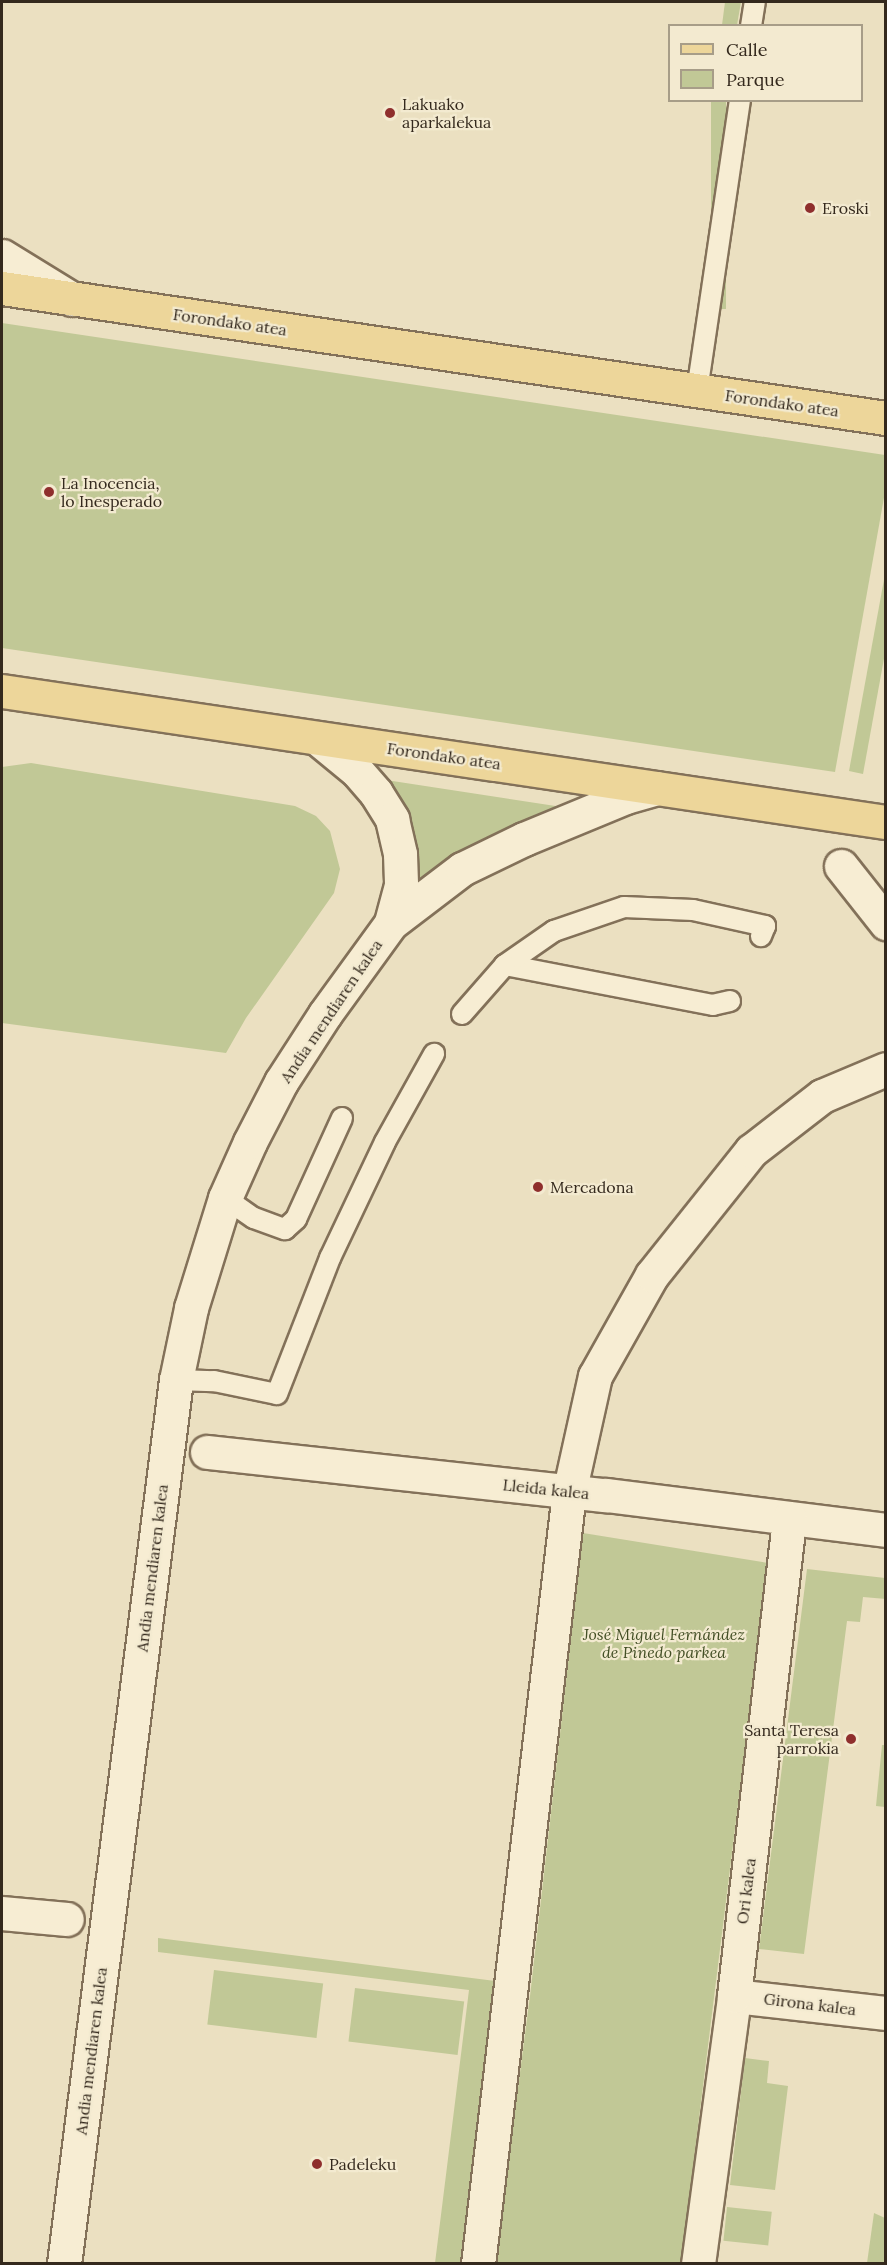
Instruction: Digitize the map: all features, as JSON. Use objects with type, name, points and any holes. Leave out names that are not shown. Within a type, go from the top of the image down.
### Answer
[{"type":"main road","name":"Forondako atea","points":[[2,288],[885,418]]},
{"type":"main road","name":"Forondako atea","points":[[2,691],[885,822]]},
{"type":"street","points":[[2,256],[72,298]]},
{"type":"street","name":"Andia mendiaren kalea","points":[[317,738],[357,771],[376,793],[392,819],[400,854],[401,885],[391,923]]},
{"type":"street","name":"Andia mendiaren kalea","points":[[64,2264],[176,1380],[191,1308],[225,1198],[250,1142],[281,1082],[325,1014],[391,923],[462,869],[524,839],[626,797],[657,788]]},
{"type":"street","points":[[840,866],[885,923]]},
{"type":"street","points":[[478,2264],[569,1493],[595,1376],[652,1275],[751,1151],[822,1096],[885,1069]]},
{"type":"street","name":"Lleida kalea","points":[[207,1452],[885,1530]]},
{"type":"street","name":"Ori kalea","points":[[698,2264],[734,1996],[789,1518]]},
{"type":"street","points":[[2,1913],[67,1919]]},
{"type":"street","name":"Girona kalea","points":[[734,1996],[885,2013]]},
{"type":"lane","points":[[751,24],[754,2]]},
{"type":"lane","points":[[697,391],[740,102]]},
{"type":"lane","points":[[462,1014],[505,965],[554,931],[624,907],[693,910],[765,926],[761,936]]},
{"type":"lane","points":[[505,965],[713,1005],[730,1001]]},
{"type":"lane","points":[[176,1380],[214,1381],[277,1394],[330,1258],[386,1142],[435,1054]]},
{"type":"lane","points":[[225,1198],[254,1218],[285,1229],[296,1219],[342,1118]]},
{"type":"green space","points":[[725,2],[741,2],[737,24],[722,24]]},
{"type":"green space","points":[[711,102],[726,102],[726,309],[711,309]]},
{"type":"green space","points":[[2,323],[885,455],[885,492],[835,772],[2,648]]},
{"type":"green space","points":[[885,574],[885,653],[863,774],[849,771]]},
{"type":"green space","points":[[31,763],[295,806],[316,816],[330,831],[340,869],[334,893],[246,1018],[226,1053],[2,1023],[2,767]]},
{"type":"green space","points":[[386,780],[562,807],[505,829],[461,852],[416,890]]},
{"type":"green space","name":"José Miguel Fernández de Pinedo parkea","points":[[583,1533],[768,1563],[681,2263],[495,2264],[530,1996]]},
{"type":"green space","points":[[807,1569],[885,1578],[886,1599],[863,1597],[860,1622],[847,1621],[804,1954],[759,1949]]},
{"type":"green space","points":[[882,1745],[885,1745],[885,1807],[876,1806]]},
{"type":"green space","points":[[158,1938],[503,1982],[469,2263],[435,2263],[469,1990],[158,1952]]},
{"type":"green space","points":[[214,1970],[323,1983],[316,2038],[207,2025]]},
{"type":"green space","points":[[355,1988],[464,2001],[458,2055],[348,2042]]},
{"type":"green space","points":[[745,2058],[769,2061],[767,2083],[788,2086],[775,2190],[730,2185]]},
{"type":"green space","points":[[727,2207],[772,2212],[768,2246],[723,2241]]},
{"type":"green space","points":[[874,2213],[885,2218],[885,2263],[867,2263]]},
{"type":"place","name":"Lakuako aparkalekua","points":[[390,113]]},
{"type":"place","name":"Eroski","points":[[810,208]]},
{"type":"place","name":"La Inocencia, lo Inesperado","points":[[49,492]]},
{"type":"place","name":"Mercadona","points":[[538,1187]]},
{"type":"place","name":"Santa Teresa parrokia","points":[[851,1739]]},
{"type":"place","name":"Padeleku","points":[[317,2164]]}]
